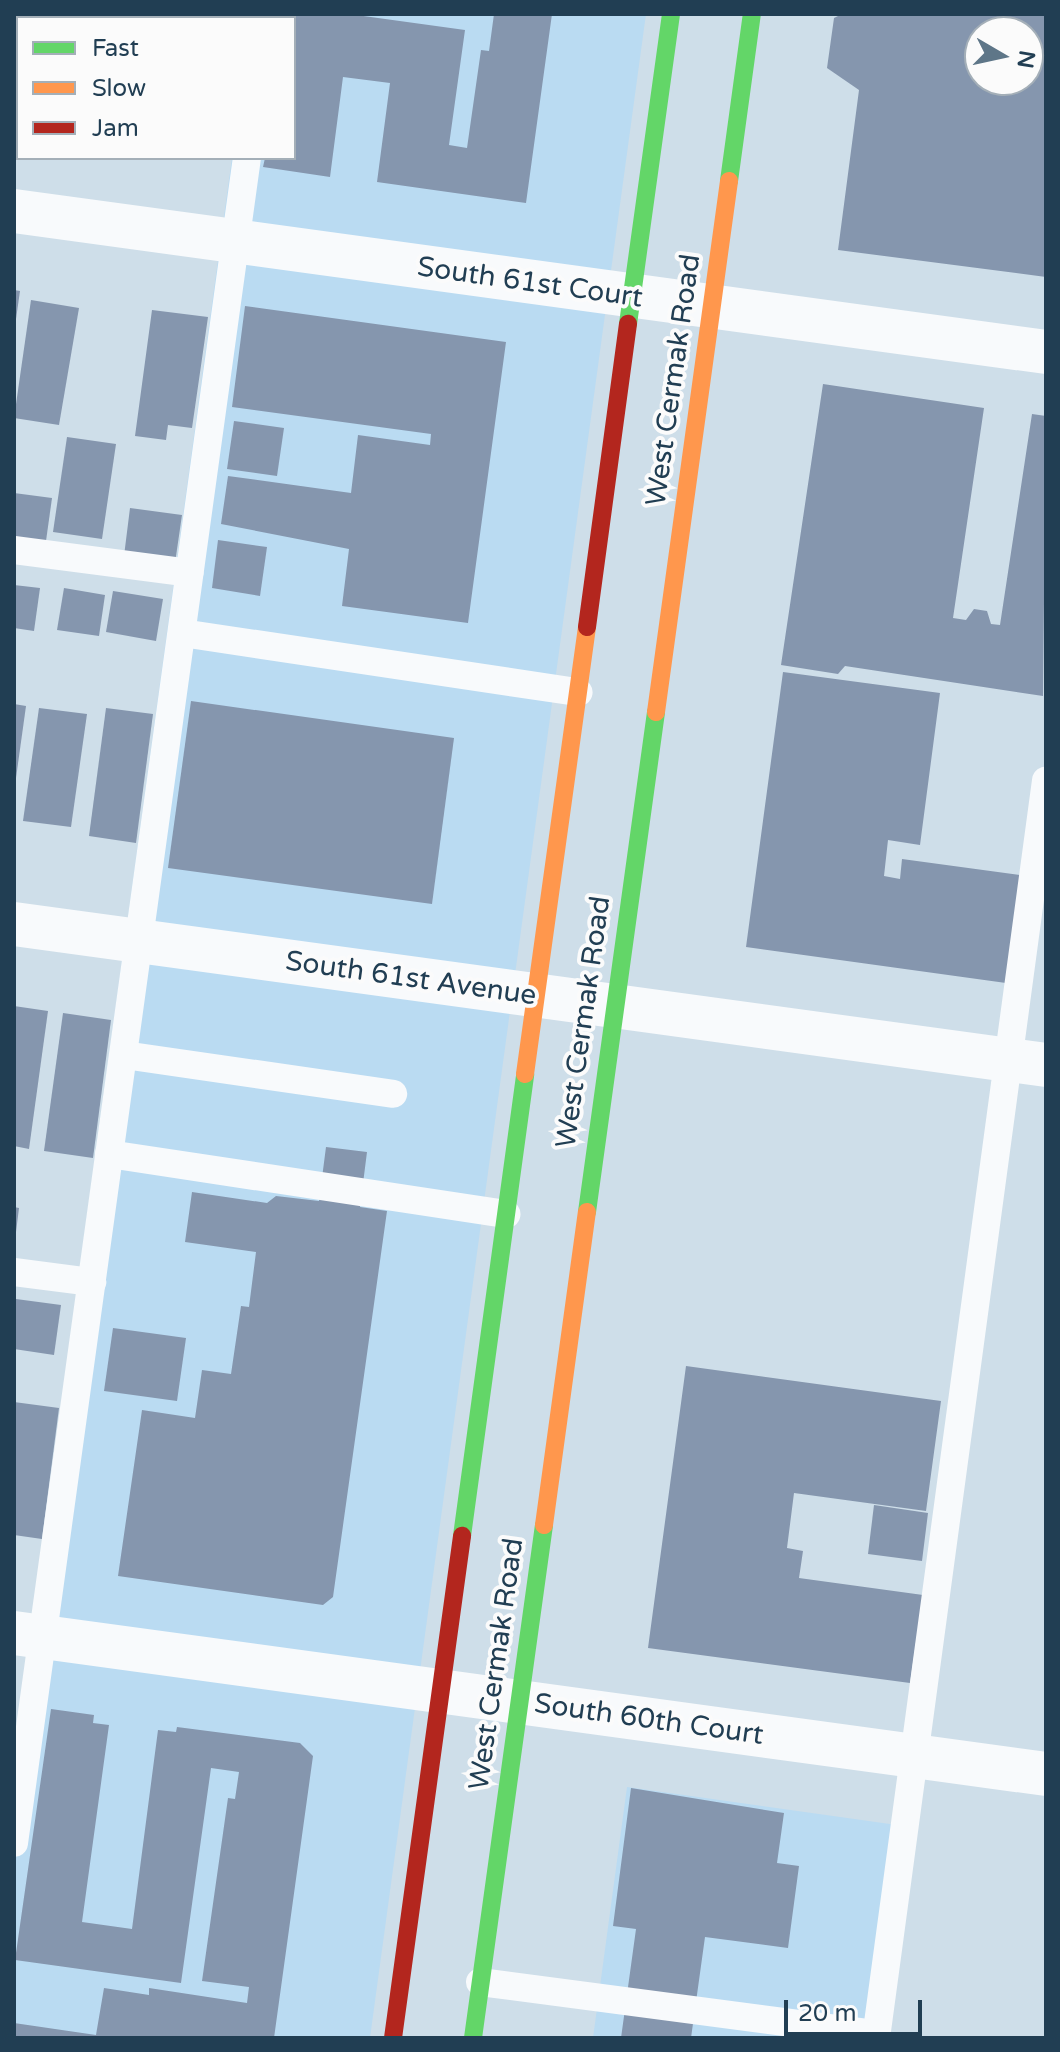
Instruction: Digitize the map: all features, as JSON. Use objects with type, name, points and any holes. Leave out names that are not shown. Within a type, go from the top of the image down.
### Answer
[{"type":"main road","name":"West Cermak Road","points":[[393,2038],[671,14]]},
{"type":"main road","name":"West Cermak Road","points":[[473,2038],[752,14]]},
{"type":"street","name":"South 61st Court","points":[[14,211],[1046,352]]},
{"type":"street","name":"South 61st Avenue","points":[[14,924],[1027,1063]]},
{"type":"street","name":"South 60th Court","points":[[29,1635],[1046,1774]]},
{"type":"lane","points":[[14,1843],[29,1635],[92,1282],[247,160]]},
{"type":"lane","points":[[14,550],[190,573]]},
{"type":"lane","points":[[182,633],[579,692]]},
{"type":"lane","points":[[480,1982],[876,2036],[917,1756],[1027,1063],[1046,780]]},
{"type":"lane","points":[[124,1055],[393,1094]]},
{"type":"lane","points":[[109,1154],[506,1214]]},
{"type":"lane","points":[[14,1272],[92,1282]]},
{"type":"shaded area","points":[[646,14],[370,2038],[14,2038],[14,1748],[232,160],[296,160],[296,16],[252,16]]},
{"type":"shaded area","points":[[627,1787],[897,1825],[867,2038],[593,2038]]},
{"type":"building","points":[[14,14],[61,14],[16,16],[16,63]]},
{"type":"building","points":[[75,14],[124,14],[99,16]]},
{"type":"building","points":[[139,14],[187,15],[171,16]]},
{"type":"building","points":[[285,14],[349,14],[465,30],[449,145],[467,148],[481,50],[489,51],[494,14],[552,14],[526,203],[377,182],[390,83],[343,77],[330,177],[263,167],[265,160],[296,160],[296,16]]},
{"type":"building","points":[[842,14],[1046,14],[1046,277],[838,250],[859,90],[827,68],[834,18]]},
{"type":"building","points":[[14,290],[20,291],[16,319],[14,319]]},
{"type":"building","points":[[31,300],[79,308],[59,425],[14,418]]},
{"type":"building","points":[[245,306],[506,342],[468,623],[342,606],[349,549],[221,524],[228,476],[351,493],[358,435],[430,445],[431,434],[232,407]]},
{"type":"building","points":[[152,310],[208,317],[192,428],[168,425],[166,440],[135,436]]},
{"type":"building","points":[[823,384],[984,408],[953,618],[966,620],[974,609],[987,611],[991,624],[1000,625],[1032,414],[1046,416],[1043,696],[845,666],[838,674],[781,665]]},
{"type":"building","points":[[234,421],[284,428],[277,476],[227,469]]},
{"type":"building","points":[[67,437],[116,444],[102,539],[53,532]]},
{"type":"building","points":[[14,493],[52,498],[46,541],[14,537]]},
{"type":"building","points":[[130,508],[182,515],[175,563],[124,556]]},
{"type":"building","points":[[218,540],[267,547],[260,596],[212,588]]},
{"type":"building","points":[[14,585],[40,588],[34,631],[14,628]]},
{"type":"building","points":[[64,588],[105,595],[99,636],[57,630]]},
{"type":"building","points":[[113,591],[163,599],[156,641],[106,632]]},
{"type":"building","points":[[783,672],[940,693],[920,845],[888,840],[884,876],[900,879],[902,859],[1020,875],[1006,983],[746,947]]},
{"type":"building","points":[[191,701],[454,738],[432,904],[168,868]]},
{"type":"building","points":[[14,704],[26,706],[16,778],[14,778]]},
{"type":"building","points":[[39,708],[87,714],[71,827],[23,821]]},
{"type":"building","points":[[106,708],[153,714],[136,843],[89,836]]},
{"type":"building","points":[[14,1006],[48,1011],[29,1149],[14,1146]]},
{"type":"building","points":[[63,1013],[111,1020],[93,1158],[44,1151]]},
{"type":"building","points":[[326,1147],[367,1152],[360,1207],[387,1211],[333,1597],[323,1605],[118,1576],[142,1410],[195,1418],[202,1370],[231,1374],[241,1306],[249,1307],[256,1252],[185,1242],[192,1192],[267,1203],[276,1196],[319,1201]]},
{"type":"building","points":[[14,1207],[19,1208],[16,1232],[14,1232]]},
{"type":"building","points":[[16,1299],[61,1305],[54,1355],[14,1349]]},
{"type":"building","points":[[113,1328],[186,1338],[177,1401],[104,1391]]},
{"type":"building","points":[[686,1366],[941,1401],[926,1511],[794,1493],[787,1548],[803,1551],[799,1578],[923,1595],[910,1683],[648,1648]]},
{"type":"building","points":[[14,1402],[59,1408],[42,1539],[14,1535]]},
{"type":"building","points":[[874,1505],[928,1513],[922,1561],[868,1554]]},
{"type":"building","points":[[51,1709],[94,1715],[93,1723],[109,1725],[82,1922],[132,1929],[158,1730],[176,1732],[177,1727],[300,1743],[313,1756],[274,2038],[14,2038],[14,2023],[96,2035],[104,1988],[149,1995],[149,1988],[247,2003],[249,1987],[202,1981],[228,1798],[235,1799],[239,1772],[211,1768],[181,1983],[15,1960]]},
{"type":"building","points":[[631,1788],[784,1813],[777,1863],[799,1866],[788,1948],[705,1937],[691,2038],[621,2038],[636,1929],[613,1926]]},
{"type":"traffic: fast","points":[[628,324],[671,14]]},
{"type":"traffic: fast","points":[[729,181],[752,14]]},
{"type":"traffic: fast","points":[[587,1212],[656,712]]},
{"type":"traffic: fast","points":[[462,1536],[525,1074]]},
{"type":"traffic: fast","points":[[473,2038],[544,1525]]},
{"type":"traffic: slow","points":[[656,712],[729,181]]},
{"type":"traffic: slow","points":[[525,1074],[587,627]]},
{"type":"traffic: slow","points":[[544,1525],[587,1212]]},
{"type":"traffic: jam","points":[[587,627],[628,324]]},
{"type":"traffic: jam","points":[[393,2038],[462,1536]]}]
